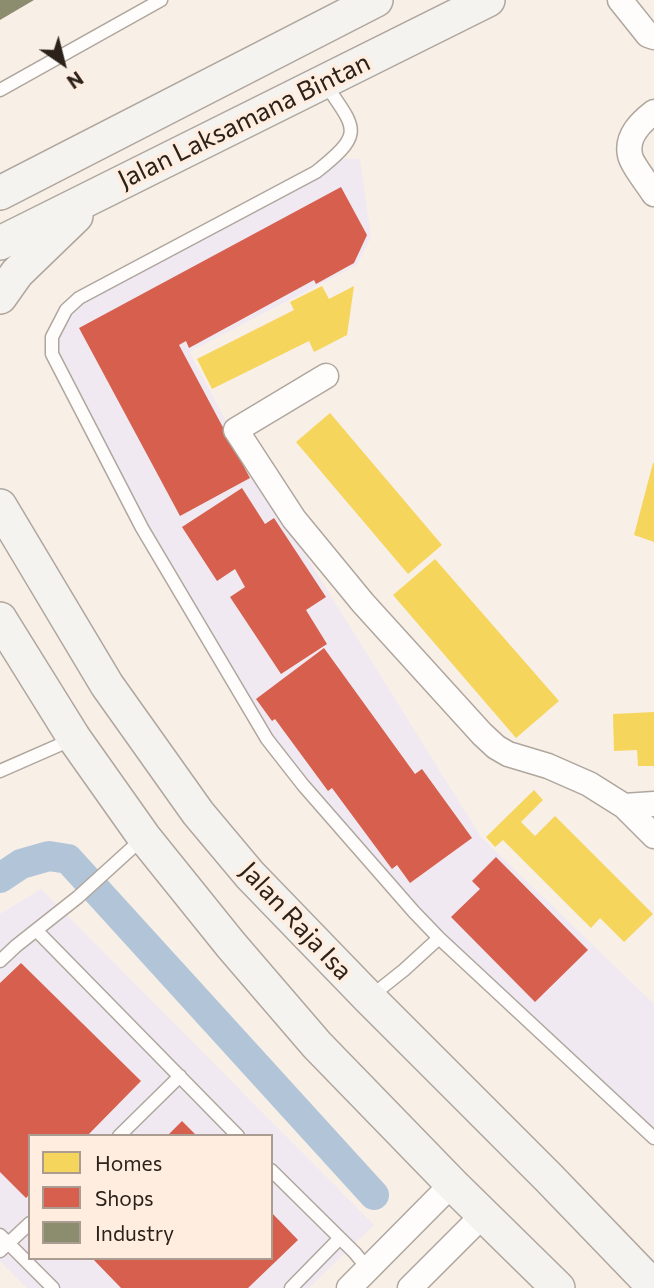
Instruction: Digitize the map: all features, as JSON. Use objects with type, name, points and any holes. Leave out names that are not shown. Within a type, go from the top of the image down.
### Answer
[{"type":"main road","name":"Jalan Laksamana Bintan","points":[[0,193],[376,0]]},
{"type":"main road","name":"Jalan Laksamana Bintan","points":[[0,243],[488,0]]},
{"type":"main road","points":[[0,166],[89,147]]},
{"type":"main road","points":[[0,297],[16,273],[101,192]]},
{"type":"main road","name":"Jalan Raja Isa","points":[[0,506],[107,685],[198,813],[250,875],[654,1287]]},
{"type":"main road","points":[[0,618],[74,738],[144,837],[231,945],[317,1045],[558,1288]]},
{"type":"street","points":[[620,0],[648,35],[654,37]]},
{"type":"street","points":[[654,112],[636,128],[631,141],[630,156],[654,194]]},
{"type":"street","points":[[326,376],[236,430],[294,519],[363,603],[496,747],[514,756],[548,765],[571,775],[624,806],[654,836]]},
{"type":"street","points":[[624,806],[654,804]]},
{"type":"street","points":[[349,1288],[452,1184]]},
{"type":"street","points":[[410,1288],[483,1215]]},
{"type":"lane","points":[[0,90],[161,0]]},
{"type":"lane","points":[[324,82],[349,119],[352,133],[348,144],[316,172],[79,298],[66,310],[51,337],[52,354],[142,528],[267,739],[303,785],[439,938],[654,1138]]},
{"type":"lane","points":[[0,771],[74,738]]},
{"type":"lane","points":[[0,961],[78,897],[144,837]]},
{"type":"lane","points":[[36,930],[236,1134]]},
{"type":"lane","points":[[369,998],[439,938]]},
{"type":"lane","points":[[121,1134],[180,1076]]},
{"type":"lane","points":[[273,1172],[368,1269]]},
{"type":"lane","points":[[28,1224],[3,1243],[53,1288]]},
{"type":"lane","points":[[291,1288],[339,1239]]},
{"type":"shaded area","points":[[335,158],[360,159],[371,237],[357,265],[189,352],[263,487],[481,837],[654,1004],[654,1138],[439,938],[303,785],[165,568],[52,354],[66,310]]},
{"type":"shaded area","points":[[41,889],[374,1225],[309,1288],[27,1288],[0,1261],[0,914]]},
{"type":"building: Homes","points":[[322,286],[329,299],[354,286],[347,335],[314,352],[309,341],[212,389],[197,359],[294,310],[290,302]]},
{"type":"building: Homes","points":[[330,413],[442,545],[408,574],[296,442]]},
{"type":"building: Homes","points":[[654,463],[654,542],[634,535]]},
{"type":"building: Homes","points":[[435,559],[559,701],[516,738],[393,595]]},
{"type":"building: Homes","points":[[654,712],[654,766],[638,766],[637,750],[614,751],[613,714]]},
{"type":"building: Homes","points":[[534,790],[543,800],[521,822],[535,836],[555,816],[653,914],[624,942],[600,918],[591,928],[503,840],[495,847],[486,837]]},
{"type":"building: Shops","points":[[341,187],[367,235],[354,263],[316,284],[314,280],[189,348],[186,341],[179,345],[250,478],[180,516],[79,328]]},
{"type":"building: Shops","points":[[242,488],[265,524],[274,518],[326,597],[306,610],[327,644],[281,674],[230,597],[245,587],[235,569],[217,581],[182,527]]},
{"type":"building: Shops","points":[[324,648],[415,774],[422,769],[472,838],[410,883],[397,865],[392,869],[332,788],[328,791],[275,719],[272,721],[256,699]]},
{"type":"building: Shops","points":[[496,857],[588,950],[535,1002],[451,917],[480,889],[472,881]]},
{"type":"building: Shops","points":[[21,963],[141,1081],[89,1134],[28,1134],[26,1198],[0,1172],[0,983]]},
{"type":"building: Shops","points":[[182,1121],[195,1134],[169,1134]]},
{"type":"building: Shops","points":[[273,1214],[298,1240],[248,1288],[121,1288],[94,1260],[273,1260]]},
{"type":"building: Industry","points":[[0,0],[34,0],[0,20]]},
{"type":"waterway","points":[[0,878],[21,864],[49,856],[68,859],[374,1195]]}]
